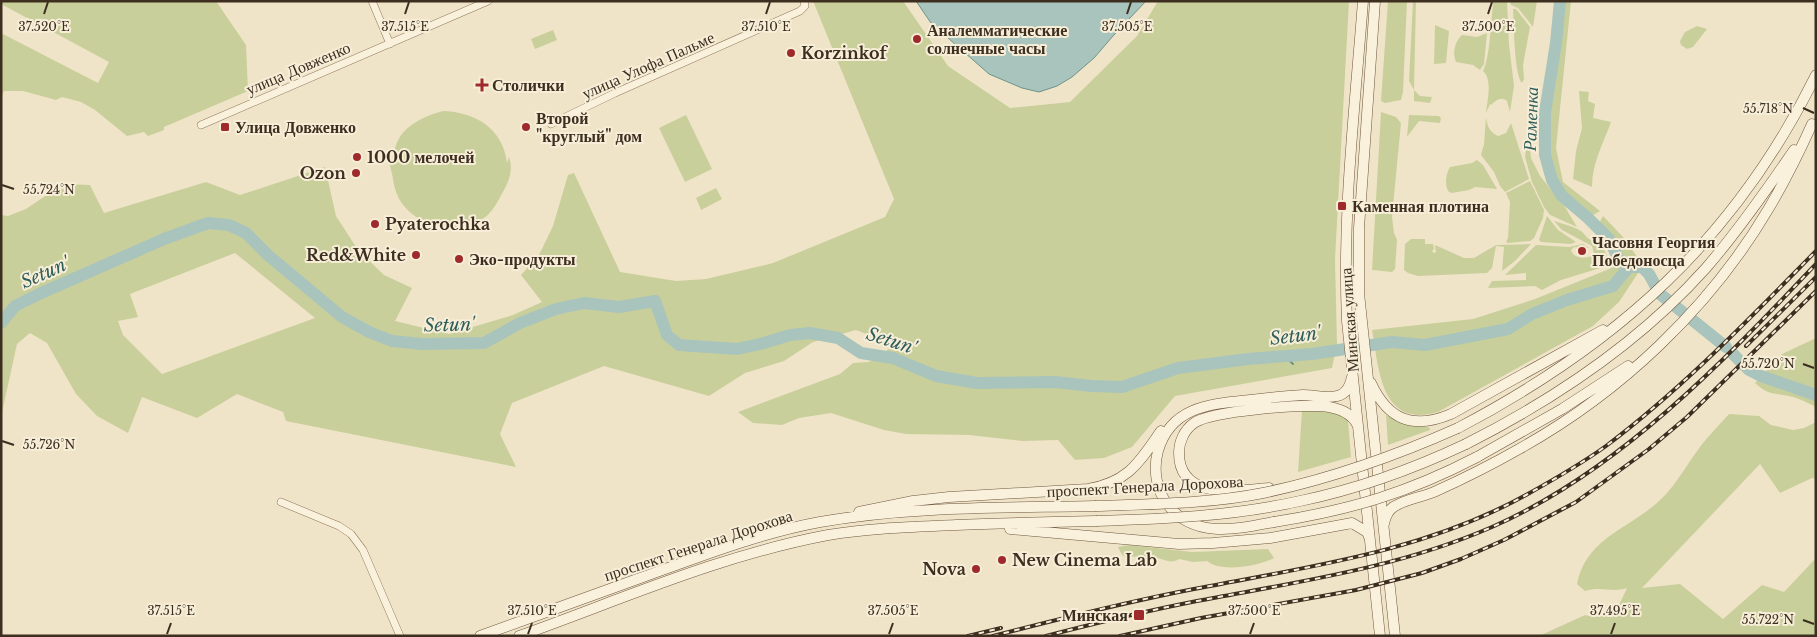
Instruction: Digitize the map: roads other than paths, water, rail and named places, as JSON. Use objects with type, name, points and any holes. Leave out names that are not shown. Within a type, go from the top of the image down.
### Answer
[{"type":"main road","name":"Минская улица","points":[[1363,1],[1346,228],[1347,321],[1380,636]]},
{"type":"main road","name":"Минская улица","points":[[1374,1],[1359,228],[1359,293],[1395,636]]},
{"type":"main road","name":"проспект Генерала Дорохова","points":[[480,636],[766,534],[828,521],[900,512],[944,509],[1095,506],[1188,502],[1226,498],[1289,487],[1372,463],[1409,449],[1458,428],[1561,367],[1629,317],[1651,297],[1677,273],[1710,237],[1746,192],[1795,116],[1816,75]]},
{"type":"main road","name":"проспект Генерала Дорохова","points":[[519,636],[678,578],[768,549],[862,530],[1189,517],[1264,508],[1302,501],[1374,481],[1430,460],[1503,425],[1578,380],[1636,336],[1688,286],[1726,245],[1755,208],[1814,121]]},
{"type":"main road","points":[[1383,528],[1387,514],[1394,506],[1433,492],[1545,434],[1606,393],[1654,349],[1677,327],[1720,279],[1768,209],[1814,121]]},
{"type":"main road","points":[[1367,373],[1375,392],[1386,408],[1394,414],[1414,421],[1436,420],[1451,414],[1629,317]]},
{"type":"main road","points":[[1188,412],[1173,424],[1159,446],[1156,471],[1162,495],[1177,515],[1200,527],[1216,530],[1250,526],[1326,512],[1389,496],[1429,481],[1477,457],[1562,409],[1654,349]]},
{"type":"main road","points":[[828,521],[870,509],[913,501],[1102,487],[1126,474],[1139,461],[1162,430],[1174,419],[1188,412],[1222,403],[1306,395],[1339,396],[1347,390],[1353,374]]},
{"type":"main road","points":[[1289,487],[1220,491],[1199,486],[1189,478],[1182,468],[1179,455],[1181,442],[1186,430],[1202,419],[1230,413],[1304,405],[1318,405],[1345,412],[1354,418],[1359,427]]},
{"type":"main road","points":[[959,525],[1179,544],[1212,544],[1262,539],[1352,523],[1367,532],[1370,540]]},
{"type":"street","points":[[372,1],[390,44]]},
{"type":"street","name":"улица Довженко","points":[[201,124],[488,1]]},
{"type":"street","name":"улица Улофа Пальме","points":[[551,124],[615,93],[800,11],[805,6],[804,1]]},
{"type":"street","points":[[281,502],[339,526],[350,534],[363,550],[400,636]]},
{"type":"water","points":[[916,1],[1146,1],[1094,58],[1072,77],[1057,86],[1039,92],[1022,88],[989,74],[931,23]]},
{"type":"waterway","name":"Раменка","points":[[1560,1],[1556,43],[1545,112],[1545,155],[1552,180],[1562,196],[1609,239],[1619,260],[1629,267]]},
{"type":"waterway","name":"Setun'","points":[[1,323],[15,306],[39,294],[164,239],[208,223],[229,225],[246,233],[269,256],[342,317],[369,332],[392,341],[422,344],[484,343],[520,323],[556,309],[584,303],[619,307],[655,301],[667,335],[679,345],[737,349],[790,335],[810,333],[838,338],[861,353],[893,358],[936,376],[977,383],[1055,382],[1122,387],[1178,368],[1248,359],[1312,354],[1392,342],[1425,345],[1508,329],[1532,314],[1567,300],[1613,286],[1629,267],[1642,267],[1649,274],[1660,294],[1726,347]]},
{"type":"waterway","name":"Setun'","points":[[1642,267],[1643,260]]},
{"type":"waterway","name":"Setun'","points":[[1732,353],[1749,370],[1816,395]]},
{"type":"waterway","points":[[1285,356],[1293,364]]},
{"type":"railway","points":[[993,636],[1143,599],[1322,565],[1364,555],[1447,531],[1487,515],[1577,465],[1606,446],[1634,424],[1689,377],[1816,251]]},
{"type":"railway","points":[[1046,636],[1159,609],[1310,580],[1384,563],[1420,553],[1492,527],[1539,504],[1583,476],[1626,445],[1706,376],[1816,264]]},
{"type":"railway","points":[[1746,346],[1816,277]]},
{"type":"railway","points":[[1120,636],[1201,618],[1356,590],[1422,573],[1461,559],[1504,540],[1576,502],[1649,449],[1687,417],[1816,291]]},
{"type":"railway","points":[[968,636],[1001,628]]},
{"type":"place","name":"Аналемматические солнечные часы","points":[[917,39]]},
{"type":"place","name":"Korzinkof","points":[[791,53]]},
{"type":"place","name":"Столички","points":[[482,85]]},
{"type":"place","name":"Улица Довженко","points":[[225,127]]},
{"type":"place","name":"Второй \"круглый\" дом","points":[[526,127]]},
{"type":"place","name":"1000 мелочей","points":[[357,157]]},
{"type":"place","name":"Ozon","points":[[356,173]]},
{"type":"place","name":"Каменная плотина","points":[[1342,206]]},
{"type":"place","name":"Pyaterochka","points":[[375,224]]},
{"type":"place","name":"Часовня Георгия Победоносца","points":[[1582,251]]},
{"type":"place","name":"Red&White","points":[[416,255]]},
{"type":"place","name":"Эко-продукты","points":[[459,259]]},
{"type":"place","name":"New Cinema Lab","points":[[1002,560]]},
{"type":"place","name":"Nova","points":[[976,569]]},
{"type":"place","name":"Минская","points":[[1139,615]]}]
